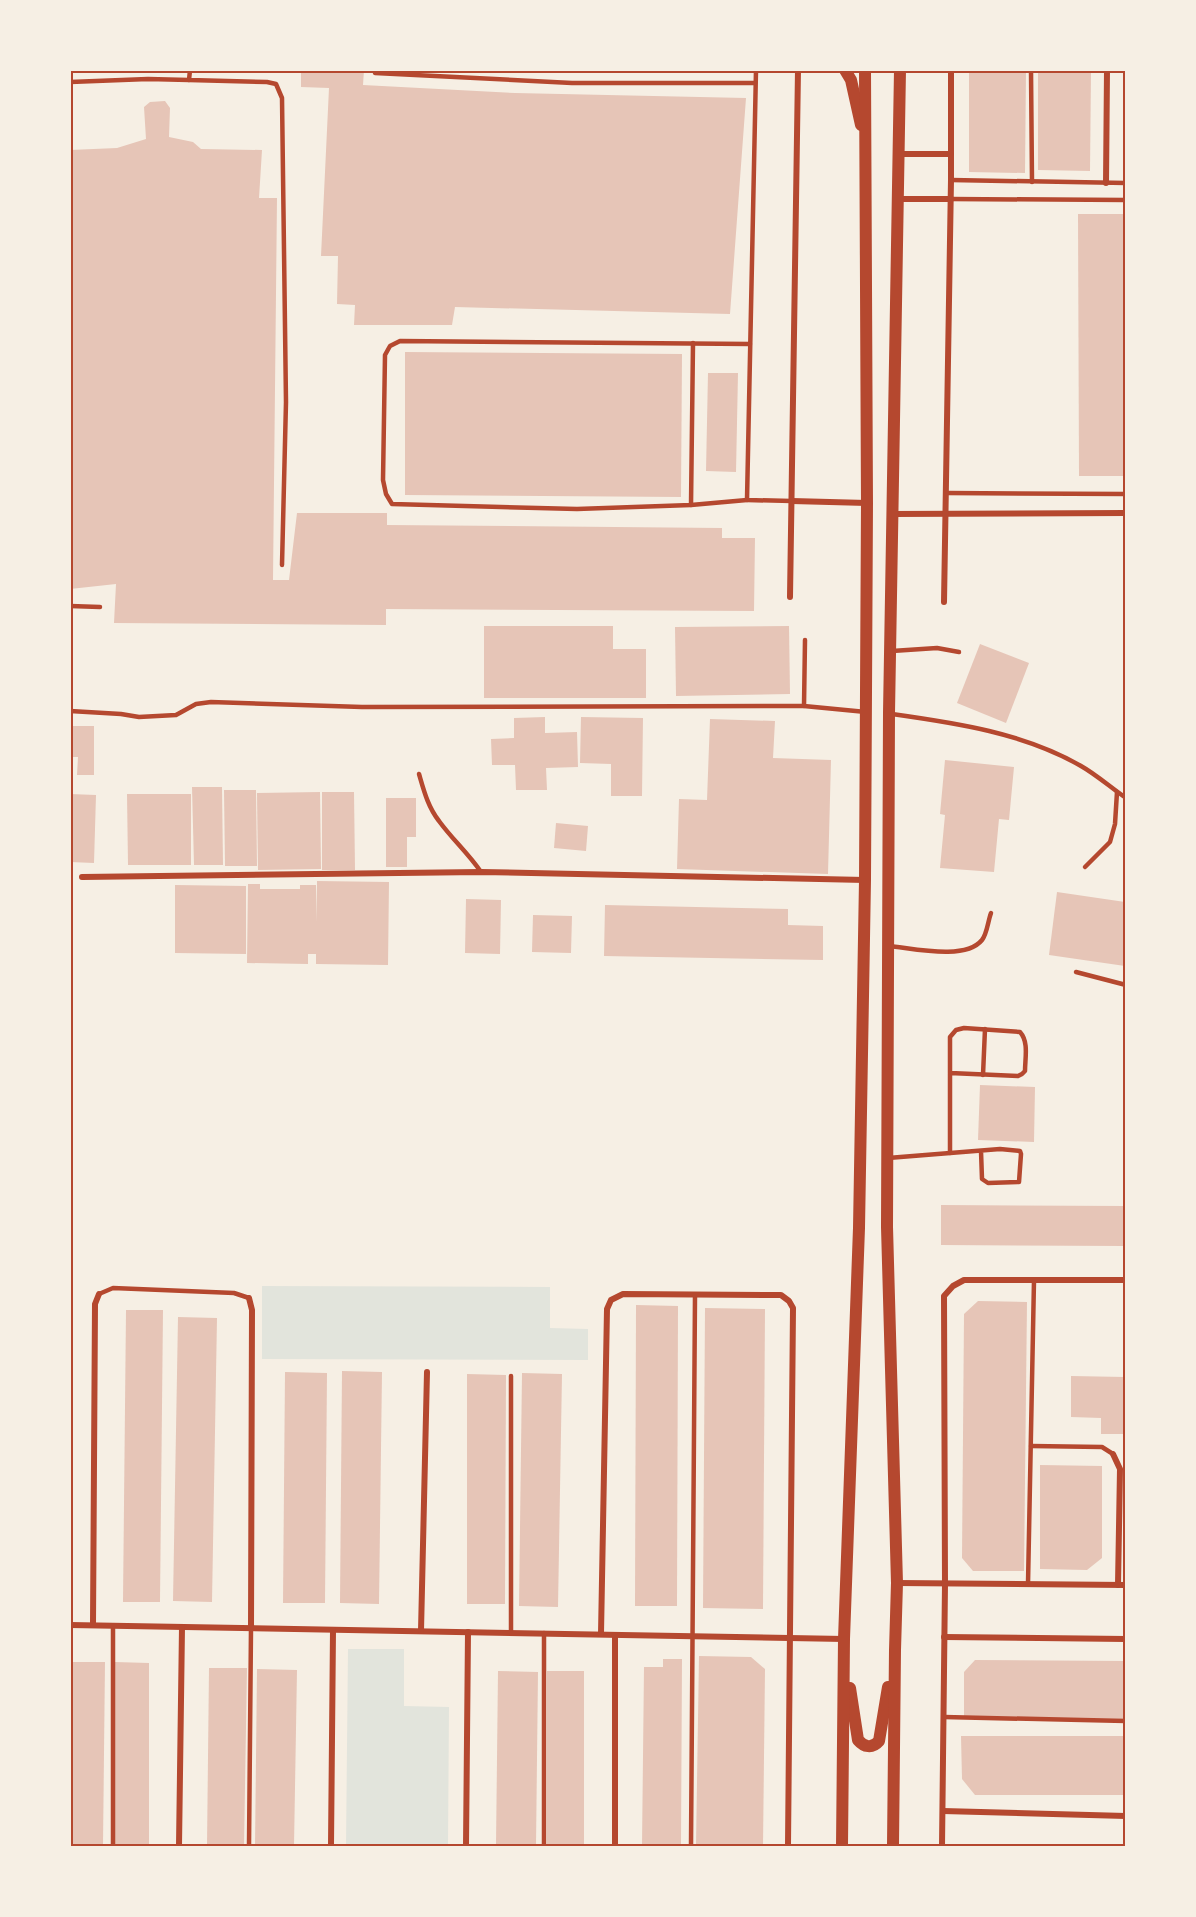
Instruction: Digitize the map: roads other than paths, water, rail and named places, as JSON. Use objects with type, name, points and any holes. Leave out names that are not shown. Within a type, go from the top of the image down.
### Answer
[{"type":"main road","points":[[845,70],[851,80],[867,153]]},
{"type":"main road","points":[[842,1846],[844,1645],[859,1228],[865,880],[867,153],[865,70]]},
{"type":"main road","points":[[893,1846],[897,1583],[887,1158],[889,714],[900,70]]},
{"type":"main road","points":[[844,1645],[858,1740],[862,1745],[869,1746],[879,1741],[895,1650]]},
{"type":"street","points":[[790,597],[798,70]]},
{"type":"street","points":[[944,603],[951,70]]},
{"type":"street","points":[[1106,183],[1107,70]]},
{"type":"street","points":[[899,154],[951,154]]},
{"type":"street","points":[[898,199],[951,199]]},
{"type":"street","points":[[792,501],[867,503]]},
{"type":"street","points":[[892,514],[1125,513]]},
{"type":"street","points":[[82,877],[481,872],[865,880]]},
{"type":"street","points":[[942,1846],[945,1584],[944,1296],[953,1286],[964,1280],[1125,1280]]},
{"type":"street","points":[[93,1625],[94,1304],[99,1294]]},
{"type":"street","points":[[601,1634],[607,1309],[611,1300],[623,1294],[781,1295],[789,1301],[793,1308],[788,1846]]},
{"type":"street","points":[[249,1298],[252,1310],[251,1628]]},
{"type":"street","points":[[421,1631],[427,1372]]},
{"type":"street","points":[[897,1583],[1122,1585],[1120,1469],[1113,1454]]},
{"type":"street","points":[[70,1625],[790,1638],[844,1645]]},
{"type":"street","points":[[179,1846],[182,1627]]},
{"type":"street","points":[[331,1846],[333,1630]]},
{"type":"street","points":[[466,1846],[468,1632]]},
{"type":"street","points":[[615,1635],[615,1846]]},
{"type":"street","points":[[944,1637],[1125,1639]]},
{"type":"street","points":[[943,1811],[1125,1816]]},
{"type":"lane","points":[[189,80],[190,70]]},
{"type":"lane","points":[[747,500],[756,70]]},
{"type":"lane","points":[[1031,70],[1032,182]]},
{"type":"lane","points":[[375,73],[572,83],[755,83]]},
{"type":"lane","points":[[70,82],[189,80],[276,84],[282,98],[286,402],[282,565]]},
{"type":"lane","points":[[951,180],[1125,183]]},
{"type":"lane","points":[[951,199],[1125,200]]},
{"type":"lane","points":[[750,344],[400,340],[390,346],[385,355],[383,480],[386,494],[392,504],[578,509],[691,505],[747,500],[792,501]]},
{"type":"lane","points":[[691,505],[693,344]]},
{"type":"lane","points":[[947,493],[1125,494]]},
{"type":"lane","points":[[70,606],[100,607]]},
{"type":"lane","points":[[804,706],[805,640]]},
{"type":"lane","points":[[890,651],[938,648],[959,652]]},
{"type":"lane","points":[[70,711],[139,717],[177,715],[196,704],[211,702],[362,706],[804,706],[866,712]]},
{"type":"lane","points":[[889,714],[946,722],[1033,743],[1082,766],[1125,798]]},
{"type":"lane","points":[[418,774],[428,802],[439,821],[481,872]]},
{"type":"lane","points":[[1085,867],[1110,842],[1115,824],[1117,792]]},
{"type":"lane","points":[[889,946],[951,952],[965,951],[983,940],[991,913]]},
{"type":"lane","points":[[1076,972],[1125,985]]},
{"type":"lane","points":[[950,1073],[1017,1076],[1022,1074],[1025,1071],[1026,1042],[1020,1032],[985,1029],[964,1028],[956,1030],[950,1037],[950,1073],[950,1153]]},
{"type":"lane","points":[[983,1075],[985,1029]]},
{"type":"lane","points":[[887,1158],[1000,1149],[1020,1151],[1019,1182],[988,1183],[984,1181],[981,1151]]},
{"type":"lane","points":[[1028,1584],[1034,1280]]},
{"type":"lane","points":[[99,1294],[113,1288],[234,1293],[249,1298]]},
{"type":"lane","points":[[691,1846],[695,1295]]},
{"type":"lane","points":[[511,1376],[511,1633]]},
{"type":"lane","points":[[1031,1446],[1102,1447],[1113,1454]]},
{"type":"lane","points":[[112,1626],[112,1846]]},
{"type":"lane","points":[[249,1846],[251,1628]]},
{"type":"lane","points":[[544,1634],[544,1846]]},
{"type":"lane","points":[[944,1717],[1125,1721]]}]
